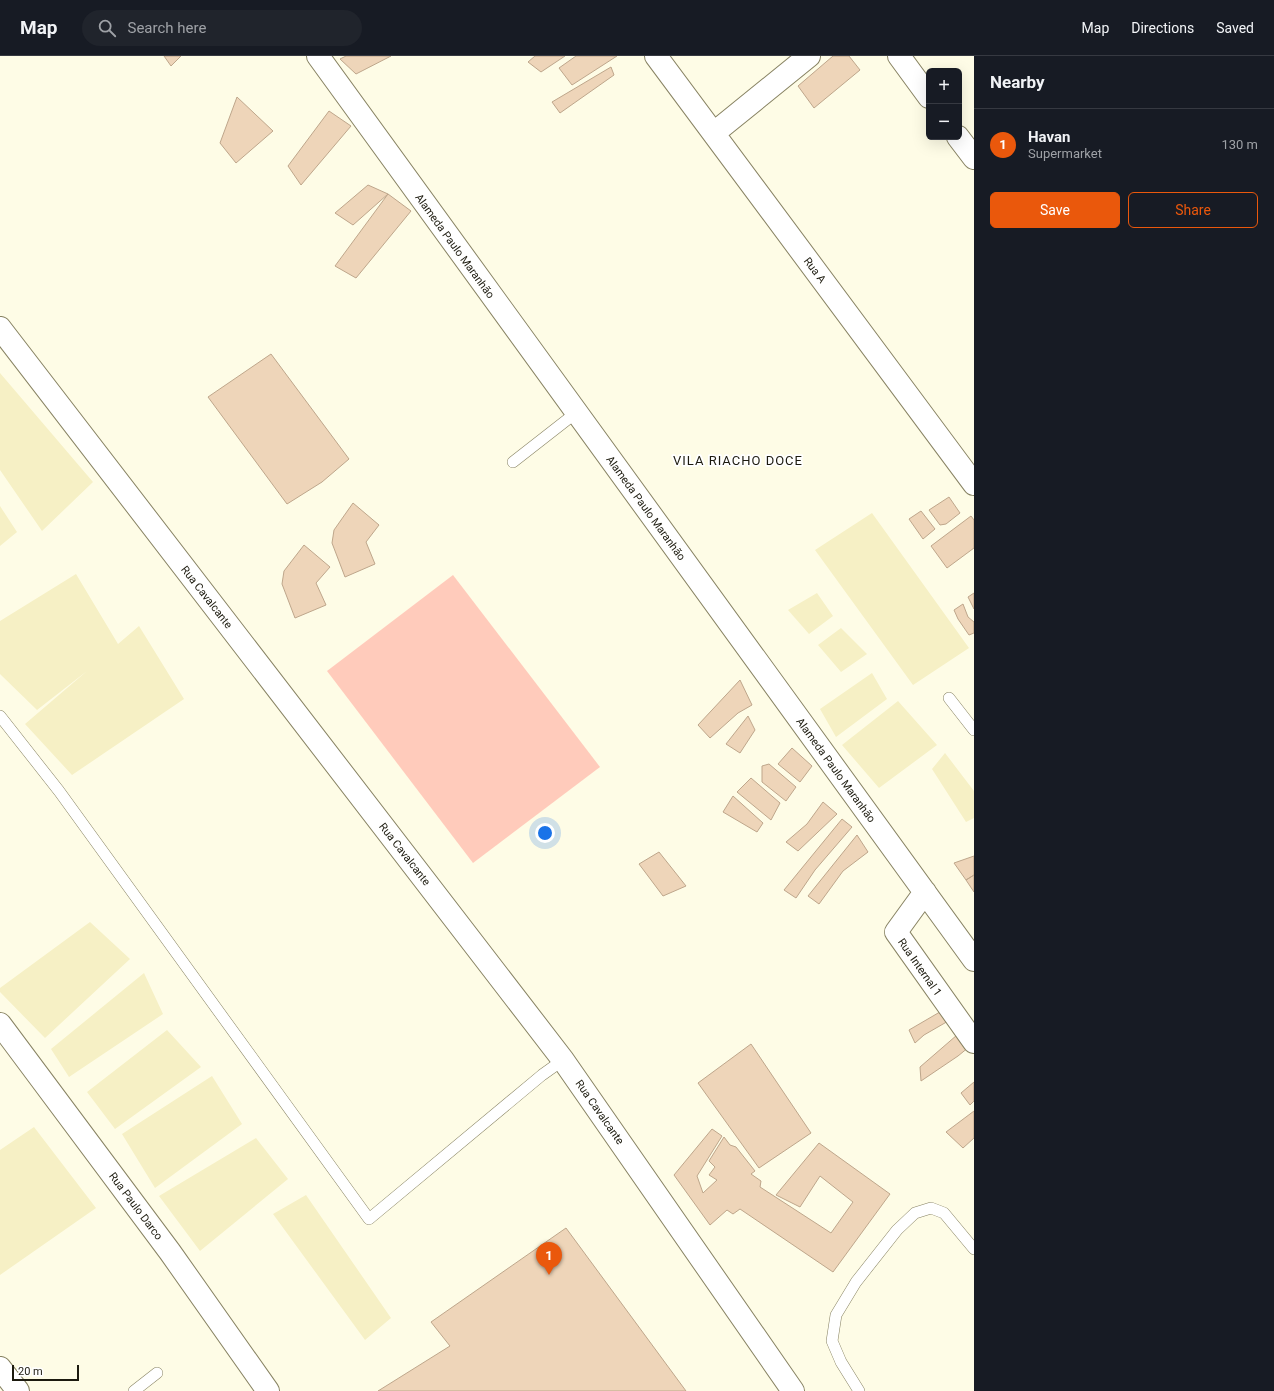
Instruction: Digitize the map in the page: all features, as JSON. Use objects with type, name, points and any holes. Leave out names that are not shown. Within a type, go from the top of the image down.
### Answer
[{"type":"street","name":"Alameda Paulo Maranhão","points":[[318,56],[974,960]]},
{"type":"street","name":"Rua A","points":[[656,56],[974,484]]},
{"type":"street","points":[[714,133],[809,56]]},
{"type":"street","points":[[899,56],[926,93]]},
{"type":"street","points":[[960,140],[974,158]]},
{"type":"street","name":"Rua Cavalcante","points":[[0,328],[563,1060],[793,1391]]},
{"type":"street","name":"Rua Internal 1","points":[[925,892],[896,932],[974,1042]]},
{"type":"street","name":"Rua Paulo Darco","points":[[0,1024],[170,1252],[268,1391]]},
{"type":"street","points":[[0,1368],[18,1391]]},
{"type":"lane","points":[[513,462],[576,412]]},
{"type":"lane","points":[[949,698],[974,730]]},
{"type":"lane","points":[[0,716],[59,790],[369,1219],[536,1080],[563,1060]]},
{"type":"lane","points":[[858,1391],[841,1362],[832,1341],[836,1314],[856,1282],[897,1230],[915,1212],[931,1208],[944,1213],[974,1249]]},
{"type":"lane","points":[[134,1391],[157,1373]]},
{"type":"shaded area","points":[[0,373],[93,482],[42,531],[0,470]]},
{"type":"shaded area","points":[[0,506],[17,532],[0,546]]},
{"type":"shaded area","points":[[872,513],[969,648],[913,685],[815,550]]},
{"type":"shaded area","points":[[76,574],[118,644],[139,626],[184,699],[72,775],[25,724],[87,671],[37,710],[0,674],[0,621]]},
{"type":"shaded area","points":[[453,575],[600,767],[473,863],[327,671]]},
{"type":"shaded area","points":[[817,593],[833,616],[809,634],[788,610]]},
{"type":"shaded area","points":[[841,628],[867,654],[841,672],[818,645]]},
{"type":"shaded area","points":[[872,673],[887,699],[836,737],[820,709]]},
{"type":"shaded area","points":[[898,701],[937,745],[879,788],[842,745]]},
{"type":"shaded area","points":[[945,753],[974,791],[974,818],[966,822],[932,769]]},
{"type":"shaded area","points":[[90,922],[130,959],[45,1038],[0,992],[0,988]]},
{"type":"shaded area","points":[[144,973],[163,1014],[69,1077],[51,1049]]},
{"type":"shaded area","points":[[167,1030],[201,1067],[115,1129],[87,1092]]},
{"type":"shaded area","points":[[212,1076],[242,1124],[155,1188],[122,1134]]},
{"type":"shaded area","points":[[34,1127],[96,1208],[0,1275],[0,1150]]},
{"type":"shaded area","points":[[256,1138],[288,1179],[200,1251],[159,1196]]},
{"type":"shaded area","points":[[306,1195],[391,1318],[365,1340],[273,1214]]},
{"type":"building","points":[[164,56],[181,56],[171,66]]},
{"type":"building","points":[[346,56],[391,56],[356,74],[340,59]]},
{"type":"building","points":[[535,56],[565,56],[541,72],[528,62]]},
{"type":"building","points":[[576,56],[617,56],[572,85],[559,68]]},
{"type":"building","points":[[833,56],[849,56],[860,70],[814,108],[798,86]]},
{"type":"building","points":[[611,67],[614,75],[560,113],[552,102]]},
{"type":"building","points":[[237,97],[273,131],[236,163],[220,143]]},
{"type":"building","points":[[329,111],[351,126],[301,185],[288,166]]},
{"type":"building","points":[[368,185],[388,194],[353,225],[335,213]]},
{"type":"building","points":[[388,194],[411,211],[356,278],[335,266]]},
{"type":"building","points":[[271,354],[349,459],[322,482],[287,504],[208,397]]},
{"type":"building","points":[[949,497],[960,513],[946,524],[940,525],[929,510]]},
{"type":"building","points":[[353,503],[379,525],[366,542],[375,564],[345,577],[332,543],[334,530]]},
{"type":"building","points":[[921,511],[935,529],[923,539],[909,519]]},
{"type":"building","points":[[971,516],[974,520],[974,548],[947,568],[931,546]]},
{"type":"building","points":[[304,545],[330,567],[316,583],[326,605],[295,618],[282,584],[284,571]]},
{"type":"building","points":[[974,593],[974,609],[968,597]]},
{"type":"building","points":[[963,604],[968,617],[974,622],[974,633],[969,635],[958,619],[954,610]]},
{"type":"building","points":[[740,680],[752,705],[738,713],[710,738],[698,725]]},
{"type":"building","points":[[748,716],[755,730],[740,753],[726,744]]},
{"type":"building","points":[[792,748],[812,766],[800,782],[778,764]]},
{"type":"building","points":[[769,764],[796,787],[786,801],[762,782],[762,766]]},
{"type":"building","points":[[751,778],[780,803],[771,820],[737,792]]},
{"type":"building","points":[[733,796],[763,823],[757,832],[723,812]]},
{"type":"building","points":[[823,802],[837,814],[798,851],[786,842],[807,824]]},
{"type":"building","points":[[842,819],[852,827],[815,870],[796,898],[784,890]]},
{"type":"building","points":[[857,835],[868,852],[843,871],[819,904],[808,896]]},
{"type":"building","points":[[659,852],[686,886],[663,896],[639,864]]},
{"type":"building","points":[[974,856],[974,875],[966,880],[954,863]]},
{"type":"building","points":[[974,875],[974,892],[966,880]]},
{"type":"building","points":[[945,1009],[950,1020],[924,1035],[915,1043],[909,1030]]},
{"type":"building","points":[[957,1035],[969,1047],[921,1081],[920,1067]]},
{"type":"building","points":[[751,1044],[811,1133],[759,1168],[698,1083]]},
{"type":"building","points":[[974,1082],[974,1101],[970,1105],[961,1093]]},
{"type":"building","points":[[974,1111],[974,1138],[963,1148],[946,1132]]},
{"type":"building","points":[[712,1129],[722,1136],[697,1176],[703,1193],[717,1180],[709,1175],[715,1167],[709,1161],[724,1137],[730,1145],[736,1147],[755,1171],[751,1174],[761,1181],[760,1187],[831,1233],[853,1202],[820,1176],[800,1207],[776,1195],[819,1143],[890,1194],[833,1272],[740,1209],[733,1214],[727,1210],[710,1225],[674,1175]]},
{"type":"building","points":[[566,1228],[686,1391],[378,1391],[450,1346],[431,1322]]},
{"type":"place","name":"Havan","points":[[549,1275]]},
{"type":"district","name":"VILA RIACHO DOCE","points":[[738,460]]}]
